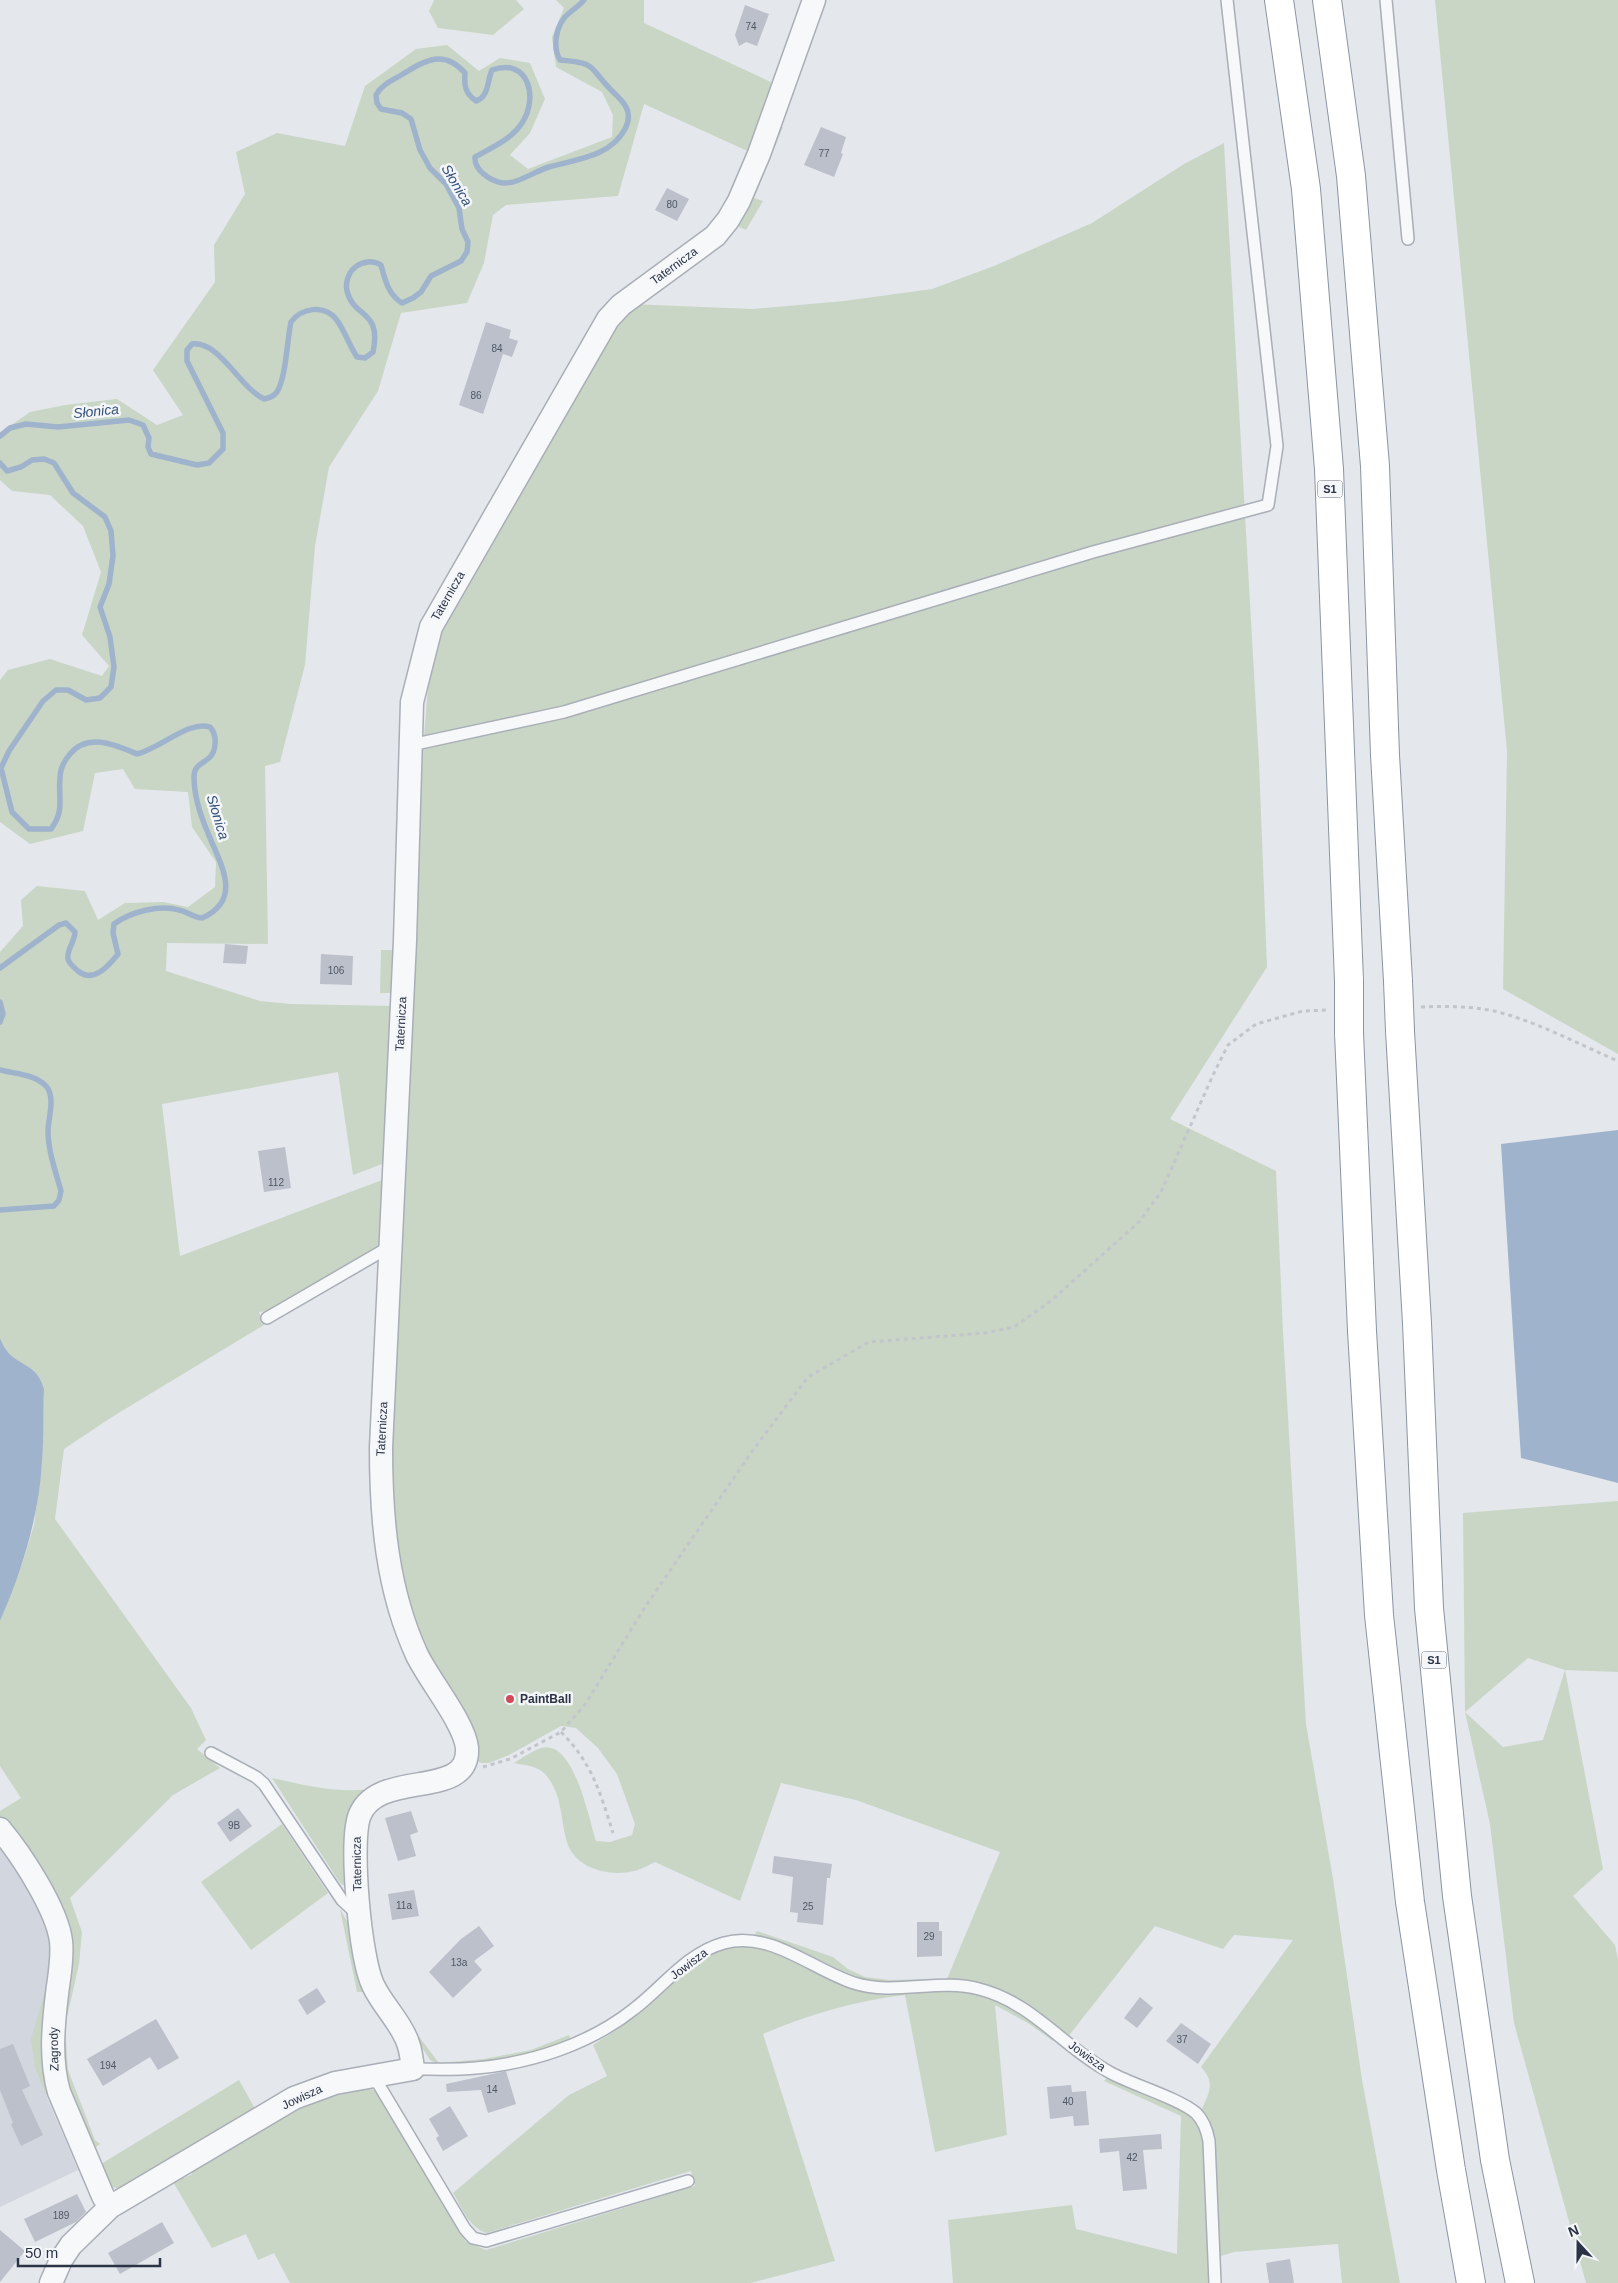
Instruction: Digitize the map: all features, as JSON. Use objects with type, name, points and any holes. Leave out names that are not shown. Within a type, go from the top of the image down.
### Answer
[{"type":"highway","name":"S1","points":[[1279,0],[1306,189],[1329,469],[1349,981],[1349,1033],[1362,1331],[1379,1615],[1410,1902],[1451,2170],[1471,2283]]},
{"type":"highway","name":"S1","points":[[1327,0],[1351,176],[1375,466],[1384,754],[1417,1323],[1429,1608],[1456,1896],[1495,2160],[1520,2283]]},
{"type":"street","name":"Taternicza","points":[[413,2069],[408,2043],[379,1997],[367,1972],[359,1916],[356,1840],[359,1816],[369,1801],[383,1791],[446,1778],[460,1770],[466,1758],[466,1744],[458,1725],[418,1656],[406,1625],[391,1570],[384,1534],[381,1490],[381,1448],[405,942],[412,702],[431,627],[608,319],[621,305],[715,236],[734,211],[760,154],[814,0]]},
{"type":"street","name":"Zagrody","points":[[0,1829],[23,1859],[59,1929],[61,1958],[54,2018],[55,2076],[59,2092],[99,2189],[110,2208]]},
{"type":"street","name":"Jowisza","points":[[110,2208],[294,2098],[320,2087],[373,2075],[413,2069]]},
{"type":"street","points":[[51,2283],[61,2260],[71,2245],[110,2208]]},
{"type":"lane","points":[[411,744],[564,712],[1093,552],[1268,505],[1278,446],[1227,0]]},
{"type":"lane","points":[[1386,0],[1408,239]]},
{"type":"lane","points":[[267,1318],[391,1246]]},
{"type":"lane","points":[[211,1753],[256,1776],[264,1784],[342,1900],[359,1916]]},
{"type":"lane","name":"Jowisza","points":[[413,2069],[476,2068],[528,2059],[595,2035],[641,2004],[683,1965],[708,1949],[725,1943],[740,1941],[770,1945],[857,1984],[888,1988],[944,1986],[977,1988],[1007,1998],[1109,2072],[1186,2106],[1202,2119],[1210,2141],[1215,2283]]},
{"type":"lane","points":[[373,2075],[465,2229],[473,2238],[486,2241],[495,2239],[688,2181]]},
{"type":"path","points":[[1413,1007],[1459,1006],[1495,1012],[1537,1026],[1618,1061]]},
{"type":"path","points":[[464,1764],[479,1768],[490,1767],[510,1759],[561,1732],[586,1703],[645,1607],[753,1450],[808,1377],[870,1342],[985,1333],[1014,1327],[1052,1300],[1139,1222],[1161,1192],[1212,1075],[1228,1045],[1256,1024],[1303,1011],[1331,1010]]},
{"type":"path","points":[[561,1732],[578,1749],[587,1763],[613,1832]]},
{"type":"shaded area","points":[[0,1845],[17,1866],[49,1930],[49,1976],[35,2069],[78,2170],[0,2207]]},
{"type":"green space","points":[[434,0],[516,0],[524,9],[493,35],[438,28],[429,11]]},
{"type":"green space","points":[[556,0],[644,0],[644,23],[773,83],[787,51],[792,53],[761,144],[741,189],[717,227],[712,224],[720,217],[752,153],[644,104],[618,196],[506,205],[493,215],[484,263],[467,303],[401,313],[378,391],[329,467],[315,546],[305,665],[280,762],[265,766],[268,944],[167,943],[166,971],[260,1001],[291,1004],[392,1006],[395,1016],[390,1161],[353,1175],[338,1072],[162,1104],[180,1256],[390,1177],[386,1243],[270,1311],[259,1312],[264,1325],[112,1417],[64,1449],[55,1519],[191,1708],[206,1740],[197,1749],[220,1768],[173,1795],[70,1898],[82,1932],[79,1964],[65,2026],[68,2070],[95,2140],[100,2144],[95,2148],[87,2132],[76,2122],[67,2098],[58,2063],[67,1959],[67,1940],[61,1918],[29,1859],[0,1819],[0,1811],[21,1798],[0,1766],[0,1621],[23,1561],[34,1525],[42,1464],[44,1389],[35,1372],[10,1355],[0,1338],[0,952],[23,926],[21,900],[37,886],[85,891],[98,920],[125,903],[163,902],[188,907],[215,887],[216,862],[192,827],[188,792],[135,789],[123,769],[95,773],[83,831],[30,844],[0,822],[0,680],[8,670],[50,659],[102,676],[109,666],[82,635],[101,572],[83,526],[50,495],[12,491],[0,480],[0,433],[30,412],[65,405],[117,399],[157,425],[183,415],[153,370],[215,282],[214,245],[245,194],[236,152],[277,133],[345,146],[365,86],[416,49],[447,45],[479,71],[500,58],[530,63],[545,99],[530,133],[510,155],[528,169],[612,137],[613,115],[602,92],[556,67],[552,37],[564,8]]},
{"type":"green space","points":[[1435,0],[1618,0],[1618,1054],[1503,989],[1507,751]]},
{"type":"green space","points":[[774,126],[783,127],[754,198],[763,201],[746,230],[731,223]]},
{"type":"green space","points":[[1224,143],[1259,762],[1267,967],[1170,1119],[1276,1171],[1283,1332],[1306,1724],[1333,1879],[1362,2080],[1400,2283],[1342,2283],[1338,2244],[1234,2252],[1221,2256],[1217,2253],[1215,2237],[1216,2159],[1214,2141],[1209,2124],[1201,2111],[1210,2088],[1210,2083],[1201,2067],[1293,1940],[1234,1935],[1223,1949],[1155,1926],[1067,2038],[962,1983],[947,1979],[1000,1852],[856,1800],[781,1783],[740,1901],[655,1862],[639,1870],[625,1873],[604,1872],[594,1869],[577,1859],[571,1851],[567,1842],[558,1798],[545,1774],[535,1768],[514,1763],[541,1748],[553,1748],[563,1755],[578,1783],[596,1841],[610,1842],[632,1835],[635,1824],[617,1774],[598,1748],[576,1728],[561,1726],[509,1755],[489,1763],[481,1763],[473,1758],[422,1654],[389,1542],[407,942],[433,627],[630,304],[752,309],[844,301],[932,289],[994,266],[1092,223],[1184,164]]},
{"type":"green space","points":[[381,950],[398,950],[391,993],[380,993]]},
{"type":"green space","points":[[1618,1501],[1618,1672],[1565,1670],[1528,1658],[1465,1712],[1463,1513]]},
{"type":"green space","points":[[1565,1670],[1603,1869],[1573,1896],[1615,1945],[1618,1959],[1618,2283],[1586,2283],[1514,2023],[1490,1824],[1465,1712],[1503,1747],[1543,1740]]},
{"type":"green space","points":[[272,1778],[328,1789],[356,1790],[385,1787],[368,1795],[351,1884],[342,1885],[338,1880]]},
{"type":"green space","points":[[282,1824],[328,1893],[251,1950],[201,1882]]},
{"type":"green space","points":[[340,1909],[347,1921],[370,1992],[357,1992]]},
{"type":"green space","points":[[757,1931],[833,1957],[848,1969],[865,1977],[890,1980],[932,1979],[909,1984],[871,1982],[850,1977],[756,1936]]},
{"type":"green space","points":[[742,1946],[757,1947],[791,1958],[843,1984],[948,1990],[982,1995],[1009,2005],[1055,2037],[1053,2041],[1028,2023],[995,2005],[1007,2135],[935,2152],[905,1995],[833,2009],[763,2034],[835,2261],[750,2283],[290,2283],[274,2253],[258,2260],[246,2234],[212,2248],[173,2182],[191,2175],[198,2163],[298,2102],[365,2086],[377,2092],[466,2242],[486,2250],[695,2186],[691,2171],[487,2233],[475,2227],[453,2193],[569,2095],[607,2076],[593,2045],[630,2020],[696,1962],[710,1954]]},
{"type":"green space","points":[[49,1976],[52,2091],[46,2095],[35,2069],[31,2039]]},
{"type":"green space","points":[[417,2034],[439,2063],[484,2059],[531,2050],[569,2035],[571,2040],[532,2053],[485,2062],[441,2066],[430,2060],[416,2038]]},
{"type":"green space","points":[[1108,2077],[1183,2109],[1198,2122],[1203,2132],[1207,2157],[1209,2283],[953,2283],[948,2220],[1072,2205],[1076,2229],[1177,2254],[1181,2116],[1104,2081]]},
{"type":"green space","points":[[239,2080],[258,2114],[121,2190],[110,2186],[101,2164]]},
{"type":"water","points":[[1618,1130],[1618,1483],[1521,1458],[1501,1144]]},
{"type":"water","points":[[0,1338],[10,1355],[35,1372],[44,1389],[43,1453],[37,1503],[22,1563],[0,1621]]},
{"type":"building","points":[[745,5],[769,14],[757,46],[746,42],[739,46],[735,35]]},
{"type":"building","points":[[821,127],[846,137],[841,153],[843,154],[834,177],[804,165]]},
{"type":"building","points":[[667,188],[689,199],[677,221],[655,210]]},
{"type":"building","points":[[486,322],[511,330],[509,338],[518,341],[512,357],[503,354],[483,414],[459,405]]},
{"type":"building","points":[[225,944],[248,946],[246,964],[223,963]]},
{"type":"building","points":[[321,954],[353,956],[352,985],[320,984]]},
{"type":"building","points":[[285,1147],[291,1188],[264,1192],[258,1151]]},
{"type":"building","points":[[238,1808],[252,1826],[230,1842],[217,1823]]},
{"type":"building","points":[[411,1811],[418,1832],[410,1835],[416,1856],[398,1861],[385,1818]]},
{"type":"building","points":[[774,1856],[832,1864],[830,1878],[827,1878],[823,1925],[797,1922],[798,1913],[790,1912],[793,1877],[772,1873]]},
{"type":"building","points":[[414,1890],[419,1916],[392,1920],[388,1894]]},
{"type":"building","points":[[917,1922],[939,1922],[939,1931],[942,1931],[942,1956],[917,1957]]},
{"type":"building","points":[[479,1926],[494,1946],[474,1961],[482,1970],[453,1998],[429,1972],[461,1939]]},
{"type":"building","points":[[317,1988],[326,2002],[307,2015],[298,2000]]},
{"type":"building","points":[[1140,1997],[1153,2008],[1137,2028],[1124,2018]]},
{"type":"building","points":[[156,2019],[179,2058],[158,2070],[150,2057],[103,2086],[87,2059]]},
{"type":"building","points":[[1181,2023],[1211,2044],[1198,2064],[1166,2041]]},
{"type":"building","points":[[13,2044],[30,2086],[22,2090],[43,2135],[21,2146],[11,2124],[13,2123],[0,2090],[0,2049]]},
{"type":"building","points":[[506,2071],[516,2104],[488,2113],[481,2090],[447,2092],[446,2084]]},
{"type":"building","points":[[1071,2085],[1072,2092],[1086,2091],[1089,2125],[1074,2126],[1073,2116],[1050,2119],[1047,2087]]},
{"type":"building","points":[[450,2106],[468,2136],[443,2151],[436,2138],[439,2136],[429,2119]]},
{"type":"building","points":[[1161,2134],[1162,2149],[1143,2150],[1147,2189],[1123,2191],[1119,2151],[1100,2153],[1099,2139]]},
{"type":"building","points":[[77,2194],[86,2212],[76,2222],[35,2242],[24,2219]]},
{"type":"building","points":[[162,2222],[174,2243],[120,2274],[108,2253]]},
{"type":"building","points":[[0,2230],[25,2251],[0,2282]]},
{"type":"building","points":[[1290,2259],[1294,2283],[1269,2283],[1266,2263]]},
{"type":"waterway","name":"Słonica","points":[[0,436],[10,428],[26,424],[58,427],[129,420],[143,425],[149,438],[148,447],[151,454],[197,465],[209,463],[223,449],[223,433],[187,361],[187,350],[192,344],[202,345],[212,350],[246,385],[264,399],[274,395],[280,386],[291,322],[295,317],[306,311],[319,310],[331,314],[339,323],[357,357],[365,358],[373,352],[375,338],[371,321],[350,300],[347,291],[348,277],[356,266],[368,262],[381,265],[390,291],[402,303],[421,292],[431,276],[461,261],[467,252],[468,242],[462,229],[459,208],[446,184],[430,168],[420,150],[411,119],[402,113],[381,109],[377,103],[376,95],[381,88],[392,80],[427,61],[435,59],[450,61],[465,73],[466,89],[476,101],[483,96],[492,70],[504,67],[514,69],[522,74],[527,82],[530,102],[527,113],[513,134],[475,157],[475,162],[480,170],[498,182],[509,183],[549,167],[592,156],[611,146],[619,138],[628,123],[628,112],[624,103],[591,68],[581,63],[560,60],[556,48],[558,29],[569,13],[584,0]]},
{"type":"waterway","name":"Słonica","points":[[0,463],[7,471],[21,467],[32,460],[44,459],[54,463],[73,493],[105,517],[111,531],[113,556],[109,584],[100,607],[110,637],[114,667],[111,687],[100,698],[86,700],[68,690],[56,690],[43,701],[9,751],[1,768],[12,812],[29,829],[51,829],[58,816],[60,774],[63,765],[70,754],[77,747],[85,743],[102,742],[137,754],[193,727],[210,727],[215,738],[214,751],[195,770],[194,784],[200,813],[218,857],[225,880],[226,891],[222,901],[215,910],[202,918],[179,910],[163,908],[145,910],[128,916],[114,924],[113,933],[118,954],[101,972],[90,975],[84,974],[70,963],[68,953],[75,932],[66,923],[59,925],[0,968]]},
{"type":"waterway","name":"Słonica","points":[[0,1002],[3,1014],[0,1022]]},
{"type":"waterway","name":"Słonica","points":[[0,1070],[36,1079],[46,1086],[49,1091],[51,1108],[48,1139],[61,1191],[59,1200],[54,1206],[0,1210]]},
{"type":"place","name":"PaintBall","points":[[510,1699]]}]
